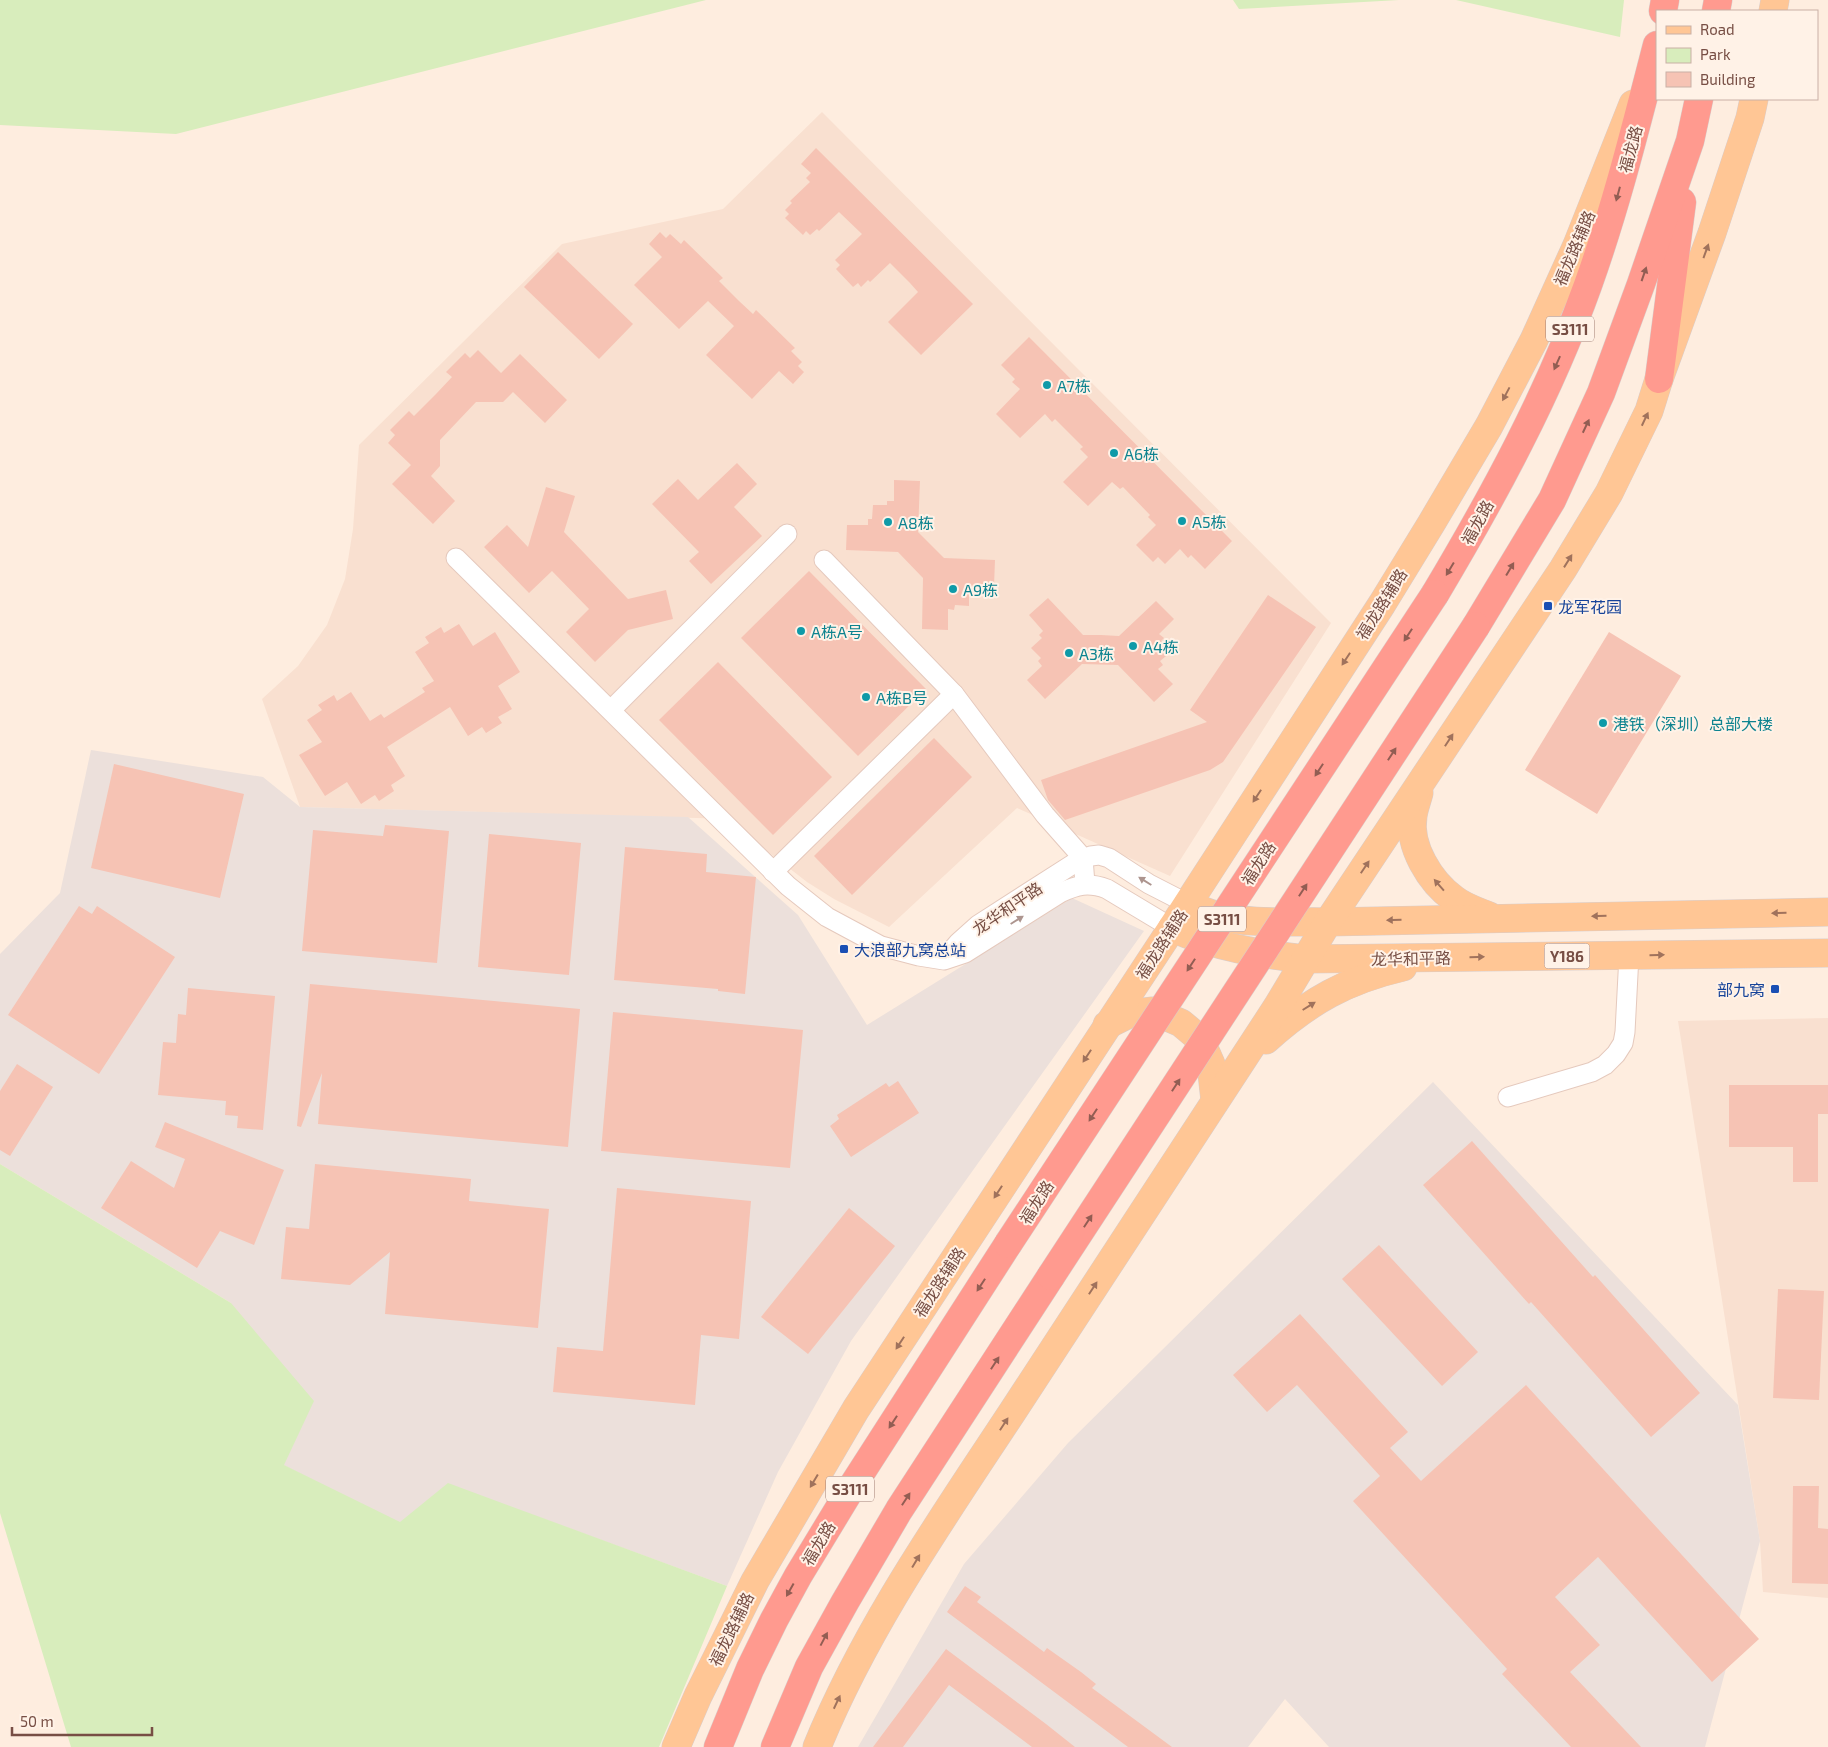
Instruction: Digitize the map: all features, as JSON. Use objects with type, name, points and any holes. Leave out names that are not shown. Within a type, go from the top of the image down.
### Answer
[{"type":"highway","name":"福龙路","points":[[718,1747],[750,1668],[774,1620],[798,1576],[855,1482],[1008,1244],[1435,594],[1490,499],[1522,439],[1558,360],[1588,286],[1615,205],[1656,49]]},
{"type":"highway","points":[[1659,379],[1690,141],[1699,100]]},
{"type":"highway","points":[[775,1747],[809,1667],[899,1510],[1476,626],[1552,500],[1601,393],[1690,141]]},
{"type":"main road","name":"福龙路辅路","points":[[676,1747],[698,1696],[755,1581],[856,1409],[1188,904],[1382,604],[1489,426],[1534,340],[1577,245],[1656,48]]},
{"type":"main road","points":[[817,1747],[872,1634],[933,1533],[1277,1007],[1328,922],[1559,576],[1589,527],[1630,453],[1649,411],[1712,233],[1750,118],[1754,100]]},
{"type":"main road","points":[[1422,781],[1413,817],[1413,838],[1422,860],[1439,886],[1454,900],[1495,918]]},
{"type":"main road","points":[[1188,904],[1217,916],[1231,918],[1259,921],[1328,922],[1828,912]]},
{"type":"main road","name":"龙华和平路","points":[[1172,928],[1192,937],[1219,945],[1269,955],[1306,959],[1828,953]]},
{"type":"main road","points":[[1234,1073],[1257,1048],[1284,1024],[1307,1006],[1347,984],[1385,971],[1446,957]]},
{"type":"main road","points":[[1107,1025],[1129,1014],[1153,1011],[1181,1023],[1200,1039],[1211,1064],[1215,1101]]},
{"type":"street","points":[[611,710],[787,534]]},
{"type":"street","points":[[456,558],[773,872],[813,907],[881,946],[919,956],[944,960]]},
{"type":"street","points":[[824,560],[954,694],[1045,815],[1083,858],[1085,884]]},
{"type":"street","points":[[773,872],[954,694]]},
{"type":"street","points":[[1083,858],[1099,855],[1109,858],[1149,884],[1188,904]]},
{"type":"street","name":"龙华和平路","points":[[944,960],[959,942],[978,925],[1083,858]]},
{"type":"street","name":"龙华和平路","points":[[944,960],[965,953],[1060,893],[1074,886],[1085,884],[1096,885],[1106,889],[1172,928]]},
{"type":"street","points":[[1508,1097],[1592,1072],[1605,1065],[1616,1054],[1623,1042],[1625,1032],[1629,955]]},
{"type":"shaded area","points":[[822,112],[1331,623],[1170,876],[1017,808],[889,927],[834,899],[807,882],[758,844],[732,819],[300,807],[262,699],[298,666],[327,625],[345,579],[353,529],[359,445],[562,244],[723,209]]},
{"type":"shaded area","points":[[91,750],[263,777],[300,807],[688,817],[798,915],[867,1025],[1072,898],[1144,931],[851,1341],[778,1472],[727,1586],[448,1484],[400,1523],[283,1465],[231,1303],[0,1164],[0,954],[60,893]]},
{"type":"shaded area","points":[[1828,1018],[1828,1598],[1763,1592],[1760,1541],[1678,1021]]},
{"type":"shaded area","points":[[1433,1082],[1738,1405],[1760,1541],[1705,1747],[1329,1747],[1285,1699],[1248,1747],[858,1747],[964,1564],[1068,1443]]},
{"type":"green space","points":[[0,0],[706,0],[176,134],[0,125]]},
{"type":"green space","points":[[1233,0],[1399,0],[1239,9]]},
{"type":"green space","points":[[1456,0],[1624,0],[1620,37]]},
{"type":"green space","points":[[0,1164],[231,1303],[314,1401],[284,1465],[400,1522],[448,1483],[727,1586],[659,1747],[71,1747],[0,1513]]},
{"type":"building","points":[[816,148],[973,304],[921,355],[888,322],[918,292],[910,283],[890,263],[870,282],[868,280],[861,287],[858,283],[853,287],[836,269],[840,265],[835,260],[862,234],[839,212],[819,231],[817,229],[810,235],[806,231],[803,235],[785,218],[789,214],[785,210],[792,203],[790,201],[810,182],[806,178],[811,173],[801,164]]},
{"type":"building","points":[[660,232],[666,238],[670,234],[681,244],[684,240],[723,278],[719,281],[739,301],[753,314],[756,310],[795,348],[791,351],[802,362],[798,366],[804,372],[793,384],[779,371],[752,399],[706,355],[734,326],[708,301],[679,329],[634,285],[662,257],[649,244]]},
{"type":"building","points":[[558,252],[633,324],[599,359],[524,287]]},
{"type":"building","points":[[1029,337],[1232,541],[1205,569],[1191,555],[1188,558],[1180,549],[1165,564],[1158,557],[1153,562],[1136,545],[1156,525],[1148,517],[1150,515],[1123,487],[1120,489],[1112,482],[1088,506],[1063,482],[1088,457],[1080,449],[1083,447],[1055,419],[1052,422],[1045,414],[1020,438],[996,414],[1020,389],[1012,382],[1015,379],[1001,365]]},
{"type":"building","points":[[478,350],[501,373],[520,354],[567,400],[545,423],[513,392],[503,402],[476,402],[440,440],[440,466],[431,476],[455,501],[433,524],[392,484],[411,465],[388,443],[395,435],[390,430],[409,411],[414,416],[436,394],[452,377],[446,372],[465,353],[470,358]]},
{"type":"building","points":[[737,463],[757,484],[734,507],[762,536],[711,584],[689,561],[699,552],[652,504],[678,479],[698,500]]},
{"type":"building","points":[[894,480],[920,481],[918,532],[944,558],[995,560],[994,586],[974,585],[973,592],[969,591],[969,606],[955,605],[954,610],[948,609],[948,630],[922,629],[923,578],[898,552],[846,550],[847,525],[868,525],[868,519],[872,519],[873,505],[887,505],[887,501],[894,501]]},
{"type":"building","points":[[546,487],[575,496],[564,532],[628,599],[666,590],[673,619],[628,630],[595,662],[566,632],[589,609],[552,571],[529,593],[484,547],[507,525],[528,547]]},
{"type":"building","points":[[809,571],[926,689],[858,756],[741,638]]},
{"type":"building","points":[[1268,595],[1316,627],[1223,762],[1210,770],[1065,820],[1048,800],[1041,780],[1207,722],[1190,710]]},
{"type":"building","points":[[1048,598],[1083,635],[1119,636],[1156,601],[1174,619],[1159,634],[1164,638],[1161,641],[1171,652],[1160,661],[1163,665],[1158,669],[1173,684],[1154,702],[1118,665],[1082,664],[1045,699],[1027,680],[1042,666],[1038,661],[1041,658],[1031,648],[1042,638],[1039,635],[1043,631],[1029,615]]},
{"type":"building","points":[[459,624],[473,646],[495,632],[520,672],[498,686],[512,709],[498,717],[502,723],[486,733],[482,727],[468,736],[450,707],[387,747],[405,776],[391,785],[394,791],[379,801],[375,795],[361,804],[347,782],[325,796],[299,755],[322,742],[307,720],[322,710],[318,705],[334,695],[337,701],[351,692],[370,721],[381,714],[384,718],[425,692],[422,688],[434,681],[415,652],[429,643],[425,637],[441,627],[444,633]]},
{"type":"building","name":"港铁（深圳）总部大楼","points":[[1609,632],[1681,676],[1597,814],[1525,770]]},
{"type":"building","points":[[718,662],[832,777],[773,835],[659,720]]},
{"type":"building","points":[[934,738],[972,777],[852,895],[814,856]]},
{"type":"building","points":[[114,764],[244,794],[220,898],[91,868]]},
{"type":"building","points":[[385,825],[449,831],[437,963],[302,951],[313,830],[383,836]]},
{"type":"building","points":[[489,834],[581,843],[569,975],[478,967]]},
{"type":"building","points":[[625,847],[707,854],[706,872],[756,877],[745,994],[718,991],[718,989],[614,980]]},
{"type":"building","points":[[79,906],[92,914],[97,906],[175,957],[99,1074],[8,1015]]},
{"type":"building","points":[[310,984],[580,1009],[568,1147],[318,1124],[322,1073],[301,1127],[297,1126]]},
{"type":"building","points":[[188,988],[275,996],[263,1130],[237,1128],[238,1116],[225,1115],[226,1101],[158,1095],[163,1042],[176,1043],[178,1014],[186,1015]]},
{"type":"building","points":[[613,1012],[803,1030],[790,1168],[601,1151]]},
{"type":"building","points":[[17,1064],[53,1087],[10,1156],[0,1150],[0,1091]]},
{"type":"building","points":[[898,1081],[919,1113],[851,1157],[830,1126],[839,1119],[837,1115],[886,1083],[889,1087]]},
{"type":"building","points":[[1729,1085],[1828,1085],[1828,1114],[1818,1114],[1818,1182],[1793,1182],[1793,1147],[1729,1147]]},
{"type":"building","points":[[165,1122],[284,1170],[254,1245],[220,1231],[197,1268],[101,1208],[131,1161],[174,1188],[185,1159],[155,1147]]},
{"type":"building","points":[[1472,1141],[1593,1277],[1595,1275],[1700,1393],[1651,1437],[1531,1302],[1529,1304],[1423,1185]]},
{"type":"building","points":[[315,1164],[471,1179],[469,1201],[549,1209],[538,1328],[385,1314],[390,1252],[350,1285],[281,1279],[286,1227],[309,1229]]},
{"type":"building","points":[[617,1188],[751,1201],[739,1339],[701,1335],[695,1405],[553,1392],[557,1347],[603,1351]]},
{"type":"building","points":[[849,1208],[895,1246],[808,1354],[761,1317]]},
{"type":"building","points":[[1379,1245],[1478,1352],[1442,1386],[1342,1279]]},
{"type":"building","points":[[1778,1289],[1824,1291],[1819,1400],[1773,1398]]},
{"type":"building","points":[[1300,1314],[1408,1432],[1390,1448],[1421,1481],[1526,1385],[1759,1639],[1712,1682],[1598,1557],[1555,1597],[1600,1645],[1570,1672],[1641,1747],[1571,1747],[1502,1674],[1507,1669],[1353,1501],[1380,1476],[1297,1385],[1267,1412],[1233,1375]]},
{"type":"building","points":[[1793,1486],[1819,1486],[1818,1528],[1828,1529],[1828,1584],[1792,1583]]},
{"type":"building","points":[[965,1586],[981,1597],[977,1602],[1044,1652],[1047,1648],[1081,1672],[1096,1684],[1092,1688],[1172,1747],[1128,1747],[947,1612]]},
{"type":"building","points":[[946,1649],[1075,1747],[1032,1747],[949,1685],[903,1747],[873,1747]]},
{"type":"place","name":"A7栋","points":[[1047,385]]},
{"type":"place","name":"A6栋","points":[[1114,453]]},
{"type":"place","name":"A5栋","points":[[1182,521]]},
{"type":"place","name":"A8栋","points":[[888,522]]},
{"type":"place","name":"A9栋","points":[[953,589]]},
{"type":"place","name":"龙军花园","points":[[1548,606]]},
{"type":"place","name":"A栋A号","points":[[801,631]]},
{"type":"place","name":"A4栋","points":[[1133,646]]},
{"type":"place","name":"A3栋","points":[[1069,653]]},
{"type":"place","name":"A栋B号","points":[[866,697]]},
{"type":"place","name":"港铁（深圳）总部大楼","points":[[1603,723]]},
{"type":"place","name":"大浪部九窝总站","points":[[844,949]]},
{"type":"place","name":"部九窝","points":[[1775,989]]}]
